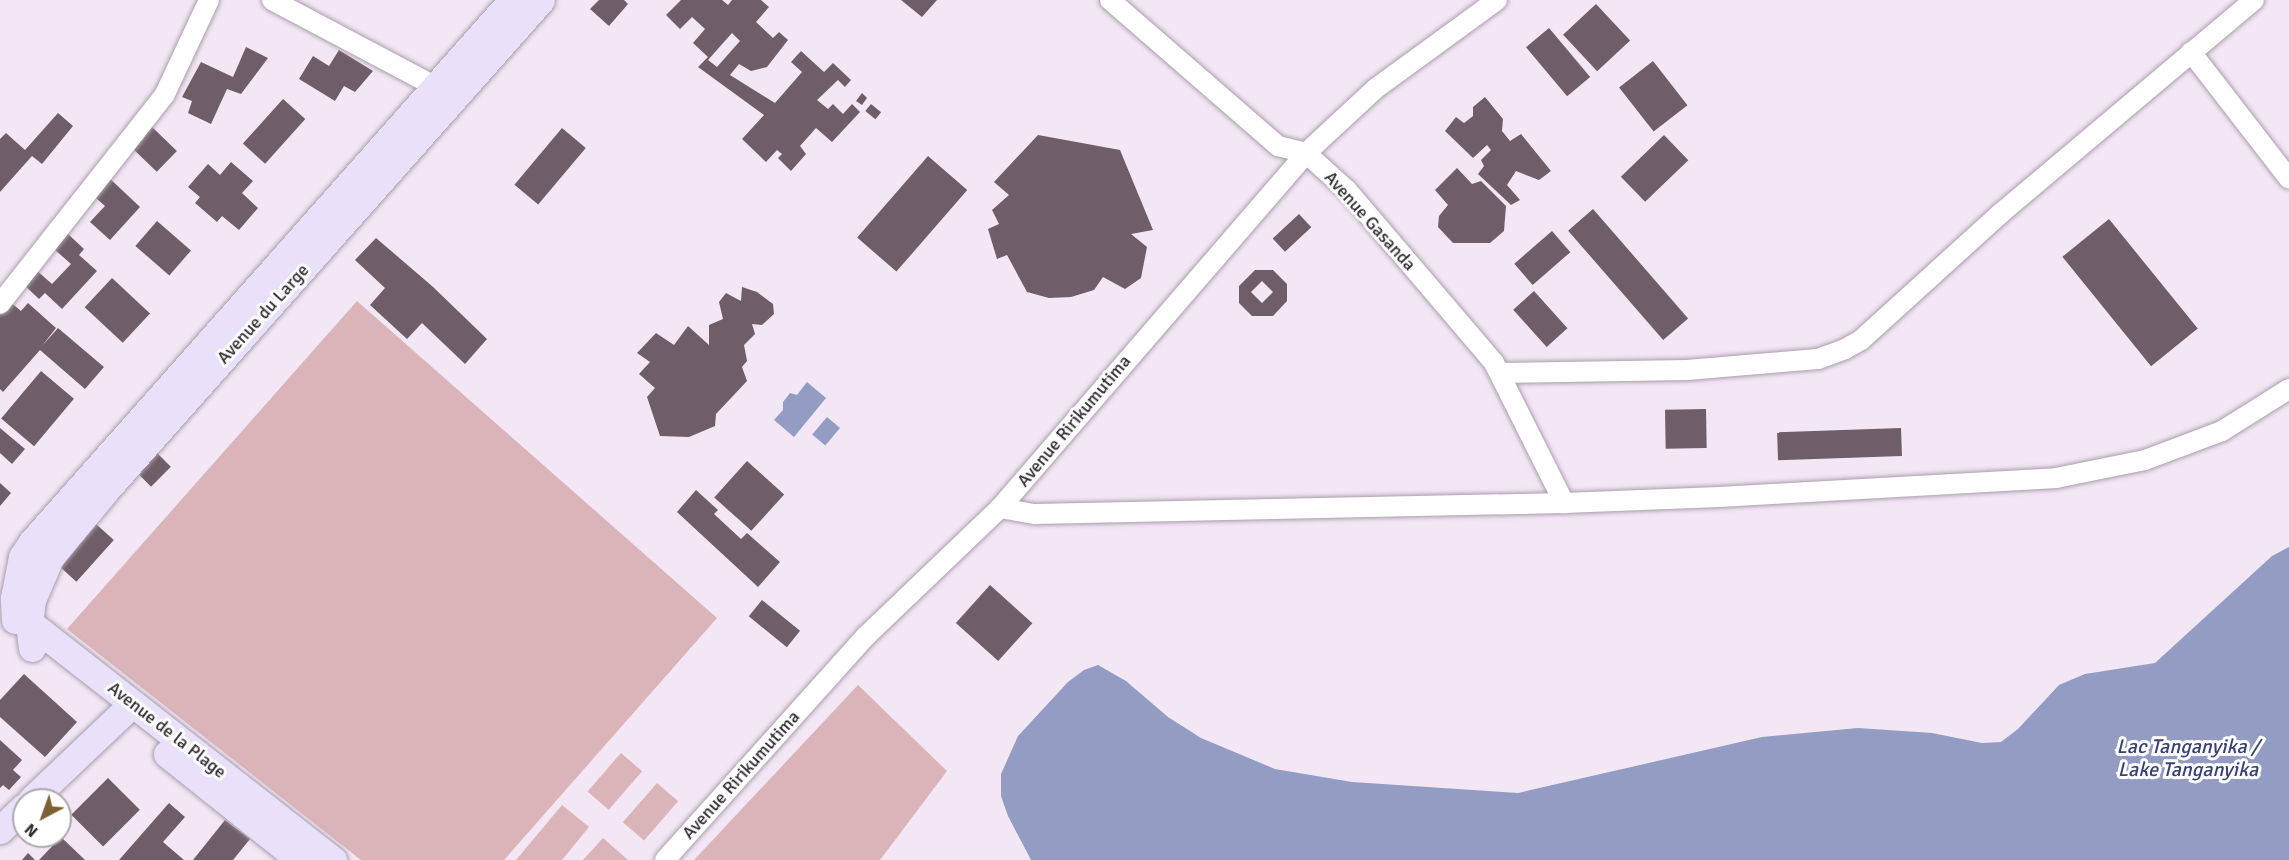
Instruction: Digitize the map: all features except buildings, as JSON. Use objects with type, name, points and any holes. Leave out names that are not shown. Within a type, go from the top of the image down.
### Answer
[{"type":"main road","name":"Avenue du Large","points":[[446,92],[512,0]]},
{"type":"main road","name":"Avenue du Large","points":[[16,624],[50,558],[98,484],[446,92],[541,0]]},
{"type":"main road","name":"Avenue du Large","points":[[16,624],[11,561],[43,529],[98,484]]},
{"type":"main road","name":"Avenue de la Plage","points":[[16,624],[126,710],[287,849],[333,860]]},
{"type":"main road","points":[[44,788],[126,710]]},
{"type":"main road","points":[[0,830],[12,818]]},
{"type":"street","points":[[0,304],[165,94],[209,0]]},
{"type":"street","points":[[272,0],[446,92]]},
{"type":"street","name":"Avenue Gasanda","points":[[1110,0],[1278,146],[1306,153],[1347,190],[1485,351],[1500,373],[1564,503]]},
{"type":"street","name":"Avenue Ririkumutima","points":[[666,860],[866,636],[1000,508],[1306,153],[1375,89],[1497,0]]},
{"type":"street","points":[[1500,373],[1687,370],[1818,358],[1834,354],[1861,340],[2000,214],[2254,0]]},
{"type":"street","points":[[2191,52],[2289,179]]},
{"type":"street","points":[[1000,508],[1035,514],[1564,503],[1719,497],[2056,478],[2145,460],[2201,439],[2247,417],[2289,389]]},
{"type":"shaded area","points":[[357,301],[717,618],[504,860],[361,860],[67,629]]},
{"type":"shaded area","points":[[858,685],[947,771],[880,860],[694,860]]},
{"type":"shaded area","points":[[621,753],[642,771],[609,810],[588,791]]},
{"type":"shaded area","points":[[657,783],[678,801],[644,841],[623,822]]},
{"type":"shaded area","points":[[562,805],[589,827],[562,860],[516,860]]},
{"type":"shaded area","points":[[603,838],[628,860],[583,860]]},
{"type":"water","points":[[807,382],[826,398],[794,437],[774,420],[783,410],[783,402],[790,393],[797,395]]},
{"type":"water","points":[[827,417],[840,428],[825,446],[812,435]]},
{"type":"water","name":"Lac Tanganyika / Lake Tanganyika","points":[[2289,547],[2289,860],[1031,860],[1008,816],[1001,796],[1001,774],[1018,736],[1068,682],[1084,670],[1098,665],[1126,681],[1168,717],[1201,738],[1275,769],[1352,782],[1518,793],[1762,737],[1858,728],[1932,733],[1982,743],[2001,742],[2018,729],[2059,685],[2085,674],[2155,663],[2272,556]]}]
